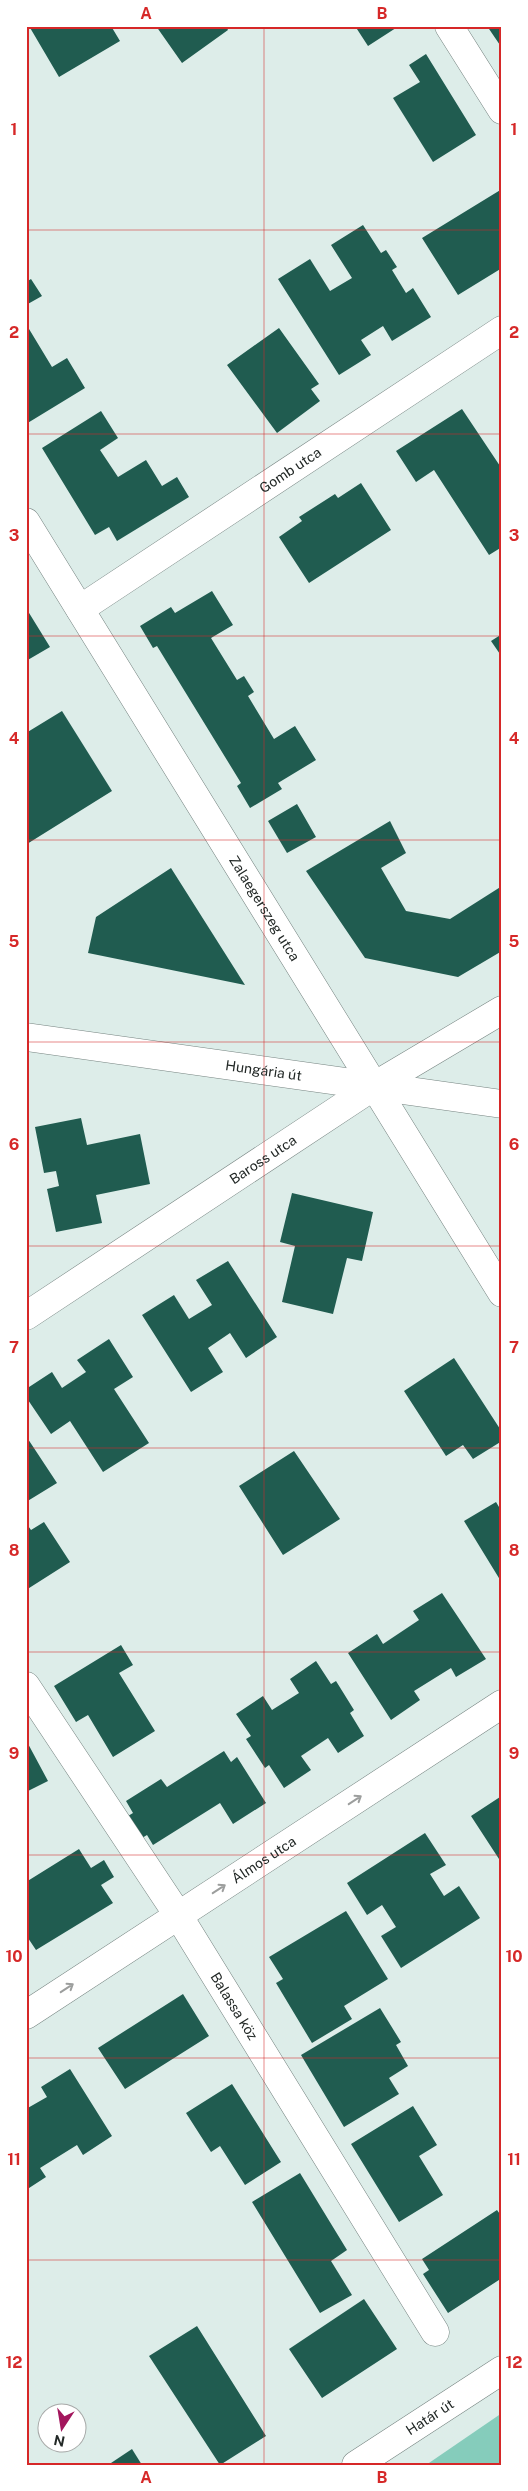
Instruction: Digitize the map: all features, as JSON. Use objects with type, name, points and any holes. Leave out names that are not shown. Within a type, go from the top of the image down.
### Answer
[{"type":"street","points":[[449,26],[502,110]]},
{"type":"street","name":"Gomb utca","points":[[80,609],[502,330]]},
{"type":"street","name":"Zalaegerszeg utca","points":[[26,522],[502,1293]]},
{"type":"street","name":"Baross utca","points":[[26,1316],[374,1086],[502,1010]]},
{"type":"street","name":"Hungária út","points":[[26,1037],[502,1104]]},
{"type":"street","name":"Balassa köz","points":[[26,1686],[178,1916],[435,2332]]},
{"type":"street","name":"Álmos utca","points":[[26,2015],[502,1704]]},
{"type":"street","name":"Határ út","points":[[356,2465],[502,2370]]},
{"type":"green space","points":[[502,2413],[502,2465],[426,2465]]},
{"type":"building","points":[[29,26],[111,26],[120,41],[59,77]]},
{"type":"building","points":[[156,26],[226,26],[228,30],[182,63]]},
{"type":"building","points":[[355,26],[399,26],[368,46]]},
{"type":"building","points":[[487,26],[502,26],[502,48]]},
{"type":"building","points":[[426,54],[476,135],[433,162],[393,98],[420,82],[409,65]]},
{"type":"building","points":[[502,189],[502,268],[458,295],[422,238]]},
{"type":"building","points":[[363,225],[381,253],[386,250],[397,267],[392,270],[406,293],[413,288],[431,317],[392,341],[383,326],[361,340],[371,355],[339,375],[278,279],[310,259],[330,291],[352,278],[331,245]]},
{"type":"building","points":[[31,279],[42,296],[26,305],[26,282]]},
{"type":"building","points":[[26,324],[52,367],[67,358],[85,388],[26,424]]},
{"type":"building","points":[[279,328],[319,384],[311,389],[320,401],[277,433],[227,365]]},
{"type":"building","points":[[462,409],[502,469],[502,547],[489,555],[434,470],[416,482],[396,451]]},
{"type":"building","points":[[101,411],[118,438],[100,450],[118,477],[146,460],[162,486],[177,477],[189,497],[117,541],[109,527],[95,535],[42,448]]},
{"type":"building","points":[[361,483],[391,530],[309,583],[279,537],[302,521],[299,517],[335,494],[338,498]]},
{"type":"building","points":[[212,591],[233,625],[211,638],[237,680],[244,676],[254,692],[248,696],[274,739],[295,726],[316,760],[278,783],[282,789],[250,808],[237,786],[241,783],[157,646],[153,648],[140,626],[171,607],[175,613]]},
{"type":"building","points":[[26,608],[50,647],[26,661]]},
{"type":"building","points":[[502,634],[502,657],[491,641]]},
{"type":"building","points":[[62,711],[112,791],[27,844],[26,733]]},
{"type":"building","points":[[297,804],[316,837],[287,853],[268,821]]},
{"type":"building","points":[[390,821],[406,853],[381,868],[406,911],[450,919],[502,886],[502,951],[458,977],[365,958],[306,871]]},
{"type":"building","points":[[171,868],[245,985],[88,953],[96,917]]},
{"type":"building","points":[[81,1118],[87,1145],[140,1134],[150,1184],[96,1195],[102,1223],[56,1232],[47,1189],[59,1186],[56,1171],[44,1173],[35,1127]]},
{"type":"building","points":[[292,1193],[373,1212],[362,1261],[347,1258],[333,1314],[282,1302],[295,1246],[280,1242]]},
{"type":"building","points":[[228,1261],[277,1337],[246,1358],[230,1333],[208,1348],[223,1372],[191,1392],[142,1315],[174,1295],[189,1319],[212,1305],[196,1280]]},
{"type":"building","points":[[109,1339],[133,1377],[114,1389],[149,1443],[103,1472],[70,1421],[51,1434],[26,1397],[26,1389],[52,1372],[62,1388],[86,1372],[77,1360]]},
{"type":"building","points":[[454,1358],[502,1432],[502,1441],[473,1459],[463,1445],[446,1456],[404,1391]]},
{"type":"building","points":[[26,1436],[57,1483],[26,1502]]},
{"type":"building","points":[[294,1451],[340,1519],[283,1555],[239,1486]]},
{"type":"building","points":[[496,1502],[502,1512],[502,1583],[464,1521]]},
{"type":"building","points":[[44,1522],[70,1562],[26,1590],[26,1523],[31,1530]]},
{"type":"building","points":[[442,1593],[486,1659],[456,1677],[451,1668],[414,1691],[420,1700],[391,1720],[348,1653],[377,1634],[383,1644],[419,1620],[413,1611]]},
{"type":"building","points":[[121,1645],[133,1665],[119,1673],[155,1731],[113,1757],[88,1715],[76,1722],[54,1686]]},
{"type":"building","points":[[316,1661],[331,1684],[336,1681],[354,1710],[350,1713],[364,1736],[338,1753],[328,1738],[301,1756],[311,1770],[284,1788],[269,1765],[265,1768],[246,1739],[251,1736],[236,1714],[263,1696],[272,1710],[299,1693],[290,1679]]},
{"type":"building","points":[[26,1740],[48,1781],[26,1792]]},
{"type":"building","points":[[224,1751],[231,1762],[237,1757],[266,1803],[233,1824],[220,1803],[153,1845],[147,1835],[142,1838],[128,1816],[133,1813],[126,1801],[161,1779],[167,1787]]},
{"type":"building","points":[[500,1797],[502,1857],[499,1859],[471,1816]]},
{"type":"building","points":[[425,1833],[446,1865],[430,1874],[444,1896],[459,1886],[480,1918],[401,1968],[381,1936],[396,1927],[382,1905],[367,1915],[347,1883]]},
{"type":"building","points":[[79,1849],[91,1868],[104,1860],[114,1877],[101,1885],[113,1903],[36,1950],[26,1935],[26,1882]]},
{"type":"building","points":[[346,1911],[388,1979],[344,2006],[352,2019],[312,2043],[276,1983],[283,1979],[269,1957]]},
{"type":"building","points":[[183,1994],[209,2036],[125,2089],[98,2048]]},
{"type":"building","points":[[380,2008],[401,2042],[396,2045],[408,2066],[389,2078],[399,2094],[344,2127],[301,2055]]},
{"type":"building","points":[[70,2069],[112,2136],[83,2155],[77,2145],[40,2168],[46,2177],[26,2190],[26,2109],[47,2097],[41,2087]]},
{"type":"building","points":[[232,2084],[281,2162],[245,2185],[220,2146],[211,2152],[186,2113]]},
{"type":"building","points":[[413,2106],[437,2145],[419,2156],[443,2195],[399,2222],[351,2144]]},
{"type":"building","points":[[300,2173],[347,2250],[331,2261],[352,2295],[320,2313],[252,2202]]},
{"type":"building","points":[[497,2210],[502,2217],[502,2278],[448,2313],[423,2274],[429,2270],[422,2259]]},
{"type":"building","points":[[364,2299],[397,2349],[322,2398],[289,2349]]},
{"type":"building","points":[[197,2326],[266,2436],[220,2465],[149,2356]]},
{"type":"building","points":[[132,2449],[142,2465],[108,2465]]}]
